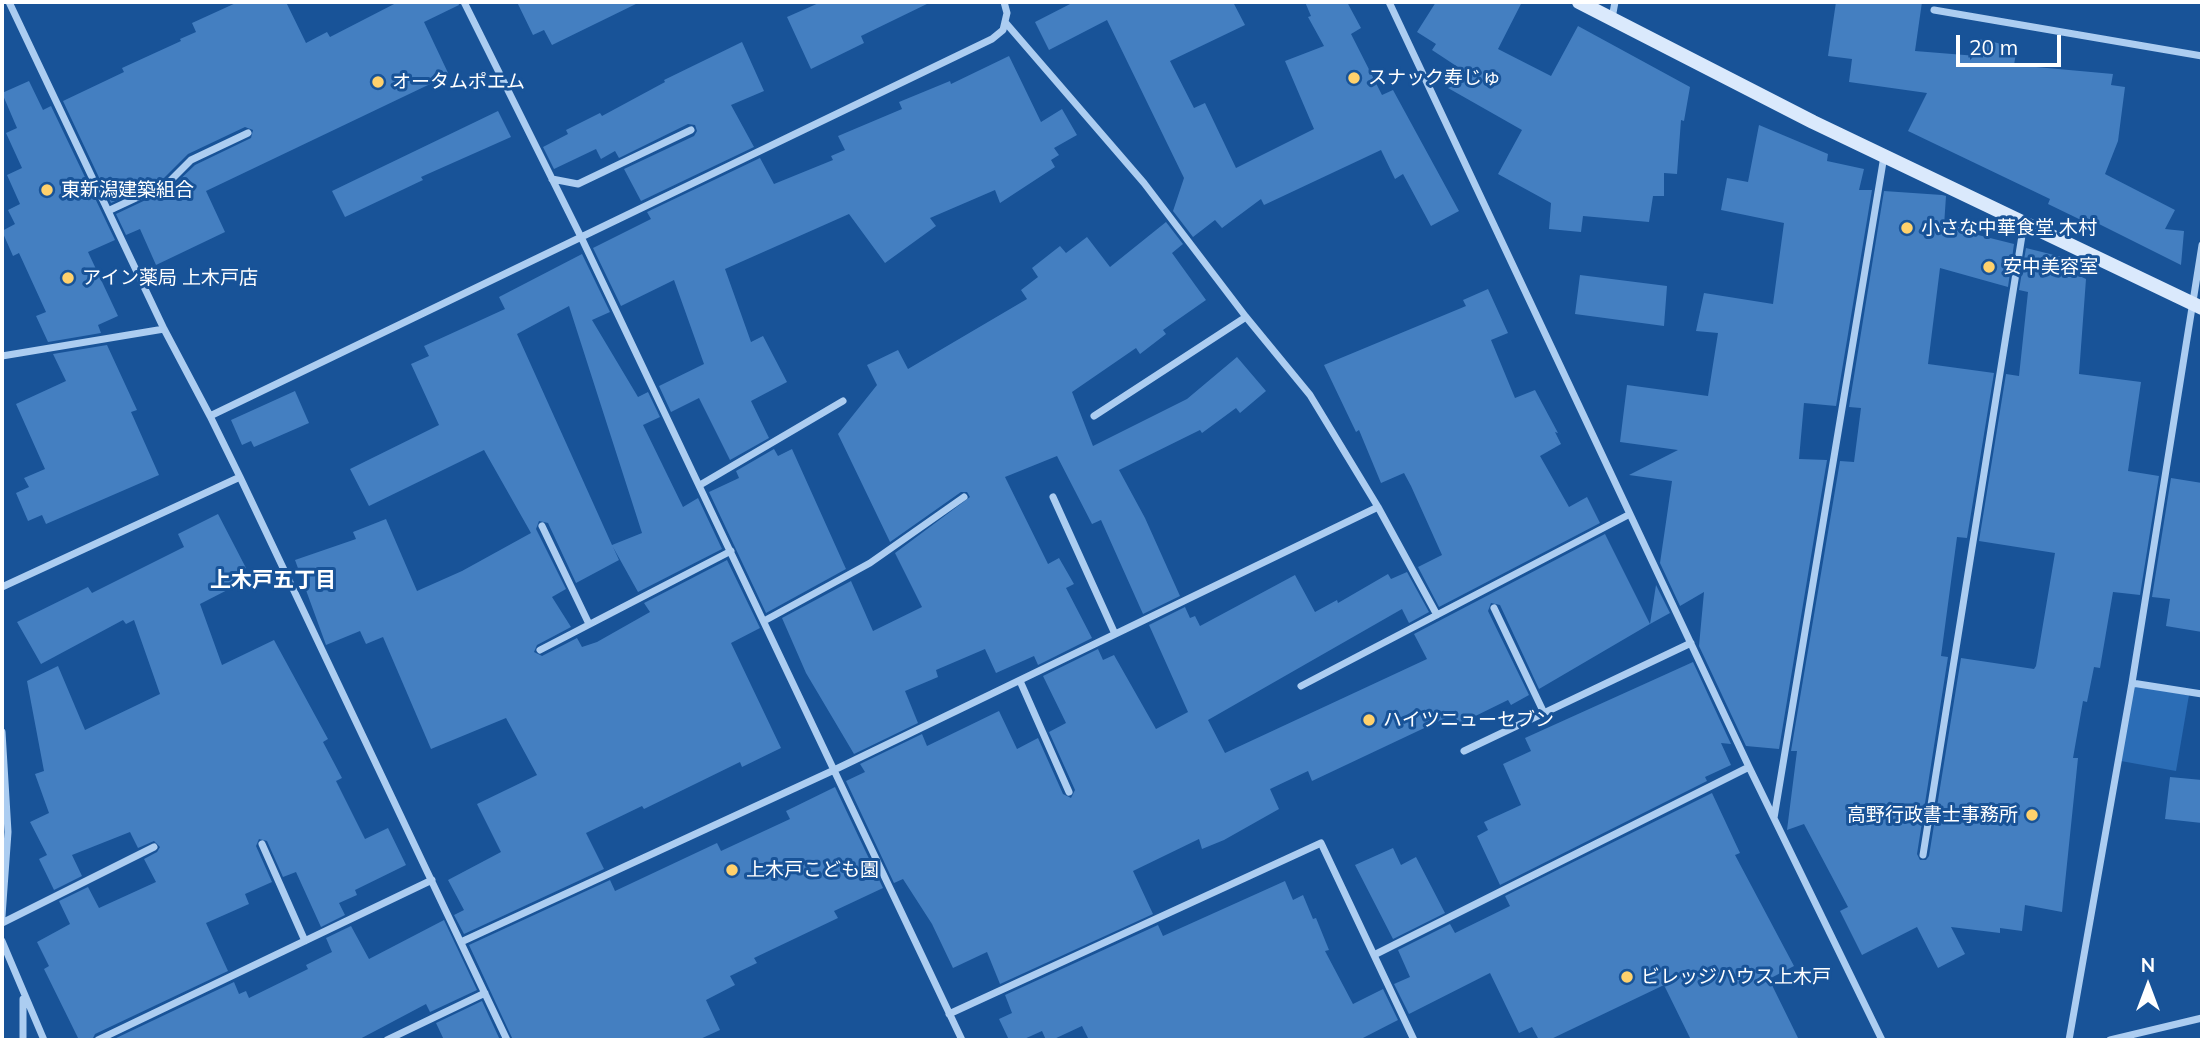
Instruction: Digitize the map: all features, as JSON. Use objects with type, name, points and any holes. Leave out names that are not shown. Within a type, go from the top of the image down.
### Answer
[{"type":"street","points":[[9,2],[110,210],[164,329],[240,477],[507,1040]]},
{"type":"street","points":[[464,2],[582,239],[764,621],[832,771],[962,1040]]},
{"type":"street","points":[[210,416],[582,239],[992,39],[1003,30],[1007,13],[1004,2]]},
{"type":"street","points":[[1389,2],[1749,767],[1882,1040]]},
{"type":"street","points":[[1578,2],[1884,156],[2197,306]]},
{"type":"street","points":[[1612,19],[1615,2]]},
{"type":"street","points":[[1934,10],[2202,56]]},
{"type":"street","points":[[1005,22],[1144,183],[1246,317],[1310,395],[1378,507],[1437,615]]},
{"type":"street","points":[[552,178],[578,184],[691,130]]},
{"type":"street","points":[[110,210],[168,183],[191,160],[248,133]]},
{"type":"street","points":[[1774,818],[1884,156]]},
{"type":"street","points":[[1923,855],[2024,223]]},
{"type":"street","points":[[2069,1040],[2197,306],[2202,245]]},
{"type":"street","points":[[1094,416],[1246,317]]},
{"type":"street","points":[[2,356],[164,329]]},
{"type":"street","points":[[700,485],[843,401]]},
{"type":"street","points":[[2,587],[240,477]]},
{"type":"street","points":[[764,621],[870,563],[964,497]]},
{"type":"street","points":[[1053,497],[1115,634]]},
{"type":"street","points":[[461,942],[832,771],[1378,507]]},
{"type":"street","points":[[1301,686],[1630,514]]},
{"type":"street","points":[[542,526],[589,624]]},
{"type":"street","points":[[540,650],[731,551]]},
{"type":"street","points":[[1494,608],[1544,713]]},
{"type":"street","points":[[1464,751],[1691,643]]},
{"type":"street","points":[[1020,681],[1069,792]]},
{"type":"street","points":[[2132,683],[2202,694]]},
{"type":"street","points":[[2,732],[8,832],[2,916]]},
{"type":"street","points":[[1374,955],[1749,767]]},
{"type":"street","points":[[949,1014],[1321,843],[1414,1040]]},
{"type":"street","points":[[262,844],[305,941]]},
{"type":"street","points":[[2,923],[154,848]]},
{"type":"street","points":[[98,1040],[432,880]]},
{"type":"street","points":[[2,942],[44,1040]]},
{"type":"street","points":[[387,1040],[485,993]]},
{"type":"street","points":[[23,995],[23,1040]]},
{"type":"street","points":[[2110,1040],[2202,1018]]},
{"type":"shaded area","points":[[2133,686],[2189,695],[2176,771],[2121,761]]},
{"type":"building","points":[[238,2],[286,2],[306,43],[327,32],[330,37],[398,2],[458,2],[459,5],[424,22],[449,75],[206,191],[225,232],[156,265],[140,229],[126,235],[116,214],[171,188],[195,165],[251,138],[253,130],[245,127],[188,154],[164,178],[111,203],[63,101],[124,72],[122,68],[181,41],[180,39],[196,32],[192,23]]},
{"type":"building","points":[[517,2],[640,2],[552,45],[544,30],[533,35]]},
{"type":"building","points":[[821,2],[931,2],[861,36],[864,43],[811,69],[787,17]]},
{"type":"building","points":[[1074,2],[1233,2],[1245,25],[1170,61],[1194,108],[1205,103],[1236,168],[1314,129],[1285,61],[1324,46],[1308,17],[1311,16],[1305,2],[1347,2],[1361,28],[1351,34],[1382,95],[1393,90],[1459,211],[1431,226],[1403,174],[1395,179],[1381,150],[1264,205],[1261,199],[1222,228],[1215,220],[1193,237],[1173,211],[1184,178],[1107,20],[1049,50],[1035,22]]},
{"type":"building","points":[[1436,2],[1522,2],[1498,49],[1551,76],[1578,26],[1690,87],[1684,121],[1681,120],[1677,174],[1664,173],[1664,196],[1653,196],[1649,222],[1583,216],[1581,232],[1549,229],[1551,203],[1498,174],[1522,130],[1448,88],[1473,77],[1432,50],[1436,44],[1417,32]]},
{"type":"building","points":[[1836,2],[1922,2],[1915,51],[1977,56],[1978,39],[2017,47],[2014,65],[2113,74],[2111,85],[2125,87],[2118,141],[2105,174],[2175,210],[2165,229],[2184,231],[2181,265],[2083,216],[2081,220],[2048,204],[2050,199],[1908,131],[1927,93],[1849,82],[1852,59],[1828,56]]},
{"type":"building","points":[[742,42],[764,91],[731,105],[754,147],[641,201],[624,169],[694,136],[697,131],[695,125],[688,124],[619,158],[615,151],[601,159],[596,149],[554,169],[543,147],[568,134],[566,130],[600,113],[602,116],[665,82],[664,80]]},
{"type":"building","points":[[1009,56],[1041,122],[1062,109],[1077,135],[1054,148],[1059,155],[1051,160],[1055,167],[1000,203],[995,190],[930,218],[936,226],[885,263],[849,214],[725,269],[751,342],[763,336],[787,382],[751,401],[769,438],[730,460],[699,398],[671,412],[659,386],[704,364],[674,280],[621,306],[593,248],[651,219],[647,212],[760,158],[774,184],[833,160],[831,156],[845,150],[838,136],[902,109],[899,102],[950,81],[951,84]]},
{"type":"building","points":[[29,81],[43,110],[51,106],[115,240],[88,252],[118,316],[98,325],[101,333],[48,342],[36,316],[46,312],[19,253],[13,256],[2,231],[15,224],[8,210],[20,204],[7,175],[22,168],[6,133],[17,128],[2,93]]},
{"type":"building","points":[[498,111],[511,137],[421,177],[423,180],[345,217],[332,191]]},
{"type":"building","points":[[1759,125],[1828,154],[1827,161],[1864,169],[1859,190],[1872,190],[1836,406],[1804,403],[1799,459],[1827,460],[1779,749],[1746,746],[1699,646],[1704,592],[1680,606],[1660,563],[1672,481],[1629,475],[1678,450],[1620,442],[1627,385],[1708,396],[1718,333],[1696,331],[1704,293],[1773,304],[1784,223],[1721,210],[1727,178],[1748,182]]},
{"type":"building","points":[[1884,191],[1946,196],[1944,226],[1974,228],[1974,234],[2014,244],[2008,287],[1940,268],[1928,364],[1994,373],[1967,538],[1957,537],[1941,656],[1948,657],[1917,854],[1920,860],[1926,860],[1929,856],[1961,658],[2034,669],[2036,666],[2055,553],[1979,541],[2006,374],[2019,376],[2028,292],[2019,290],[2026,248],[2066,258],[2062,268],[2086,279],[2079,374],[2141,382],[2128,471],[2159,476],[2140,595],[2113,592],[2100,668],[2094,667],[2087,702],[2083,701],[2073,758],[2078,758],[2062,912],[2025,905],[2022,931],[2000,928],[2000,933],[1951,927],[1965,954],[1938,968],[1917,927],[1862,955],[1840,911],[1848,907],[1804,824],[1787,830],[1797,751],[1791,751],[1840,461],[1854,462],[1861,408],[1849,407]]},
{"type":"building","points":[[1166,222],[1183,244],[1172,253],[1206,300],[1163,330],[1166,334],[1140,354],[1136,348],[1072,392],[1093,446],[1187,399],[1237,357],[1266,391],[1240,413],[1236,408],[1202,433],[1200,430],[1119,470],[1145,518],[1180,596],[1143,614],[1101,520],[1092,524],[1057,456],[1005,477],[1048,564],[1059,558],[1074,584],[1066,588],[1092,638],[1038,665],[1034,656],[996,673],[985,649],[936,670],[938,677],[905,691],[918,723],[854,754],[806,673],[782,618],[851,581],[873,631],[922,607],[895,553],[970,497],[967,492],[961,492],[890,542],[838,434],[877,385],[867,365],[898,350],[908,369],[1027,299],[1021,290],[1038,277],[1032,268],[1060,246],[1066,253],[1087,237],[1110,267]]},
{"type":"building","points":[[582,254],[610,312],[592,320],[638,397],[648,392],[660,417],[643,425],[683,507],[698,498],[722,549],[638,592],[613,547],[619,560],[576,583],[548,523],[539,521],[536,529],[566,589],[552,597],[571,627],[537,645],[534,652],[542,656],[577,638],[582,647],[597,642],[650,612],[644,603],[727,560],[760,628],[731,643],[781,748],[742,767],[740,762],[644,809],[642,806],[586,833],[604,869],[464,934],[454,915],[464,910],[448,880],[501,852],[477,804],[537,775],[506,718],[431,749],[383,637],[366,644],[360,631],[326,645],[295,560],[356,539],[353,532],[386,519],[417,591],[462,571],[531,533],[484,450],[369,506],[350,469],[439,425],[411,364],[429,356],[424,346],[505,309],[499,297]],"holes":[[[569,306],[642,533],[612,545],[517,334]]]},
{"type":"building","points":[[1580,275],[1667,286],[1664,326],[1575,314]]},
{"type":"building","points":[[1488,289],[1508,333],[1491,340],[1515,398],[1535,390],[1558,433],[1555,432],[1561,444],[1540,456],[1569,507],[1587,497],[1600,523],[1439,607],[1418,567],[1442,555],[1411,486],[1404,473],[1381,483],[1359,430],[1356,432],[1324,365],[1466,306],[1463,300]]},
{"type":"building","points":[[107,345],[137,410],[131,412],[159,475],[46,524],[42,515],[28,521],[16,493],[29,487],[24,478],[45,469],[16,404],[66,381],[53,354]]},
{"type":"building","points":[[295,391],[309,423],[254,447],[251,441],[242,445],[231,420]]},
{"type":"building","points":[[774,449],[778,456],[792,449],[846,569],[766,613],[709,492],[739,478],[736,471]]},
{"type":"building","points":[[2171,478],[2202,483],[2202,632],[2166,626],[2170,599],[2152,597]]},
{"type":"building","points":[[218,514],[246,568],[238,573],[243,582],[200,604],[222,665],[274,640],[328,739],[323,742],[342,778],[336,781],[365,839],[388,828],[406,865],[355,890],[357,895],[339,903],[345,915],[321,927],[296,872],[283,877],[267,841],[259,839],[256,846],[272,882],[245,894],[249,904],[206,923],[228,971],[95,1034],[92,1040],[79,1040],[44,969],[49,966],[37,942],[70,924],[59,901],[88,887],[99,908],[156,882],[144,859],[157,852],[160,847],[154,841],[138,848],[130,832],[72,855],[82,876],[54,890],[39,859],[47,855],[30,822],[49,813],[35,774],[44,771],[27,681],[58,666],[85,730],[160,694],[134,620],[126,624],[123,620],[41,664],[17,622],[88,587],[92,593],[184,547],[178,534]]},
{"type":"building","points":[[1605,534],[1650,624],[1539,689],[1500,605],[1491,603],[1488,611],[1529,695],[1511,705],[1508,700],[1459,724],[1454,714],[1312,781],[1308,771],[1270,789],[1279,809],[1224,840],[1202,849],[1199,839],[1133,871],[1153,914],[1000,984],[987,952],[953,968],[932,924],[903,879],[894,883],[846,781],[865,772],[860,764],[922,734],[927,746],[999,711],[1017,749],[1038,738],[1063,794],[1071,798],[1075,790],[1049,732],[1066,723],[1043,676],[1098,649],[1103,660],[1114,655],[1156,729],[1188,712],[1149,625],[1185,607],[1190,618],[1195,616],[1200,626],[1295,575],[1315,612],[1337,600],[1338,603],[1388,574],[1391,579],[1407,572],[1429,612],[1409,623],[1402,609],[1208,720],[1225,753],[1427,659],[1414,634]]},
{"type":"building","points":[[1656,585],[1670,613],[1650,624]]},
{"type":"building","points":[[1693,662],[1731,744],[1721,743],[1731,765],[1705,777],[1707,781],[1500,885],[1477,836],[1488,830],[1484,822],[1521,805],[1503,764],[1531,751],[1525,738]]},
{"type":"building","points":[[2170,777],[2202,780],[2202,823],[2165,819]]},
{"type":"building","points":[[835,787],[883,888],[834,911],[838,918],[754,958],[757,963],[730,976],[735,985],[706,1000],[720,1030],[698,1040],[513,1040],[469,945],[610,880],[615,891],[717,843],[721,851],[790,819],[786,811]]},
{"type":"building","points":[[1712,793],[1740,853],[1735,855],[1794,966],[1769,979],[1799,1040],[1691,1040],[1664,985],[1549,1040],[1539,1040],[1532,1027],[1519,1033],[1490,973],[1409,1014],[1394,984],[1410,977],[1398,950],[1450,924],[1455,933],[1510,906],[1505,896]]},
{"type":"building","points":[[1393,848],[1401,865],[1416,857],[1445,913],[1393,939],[1355,865]]},
{"type":"building","points":[[1285,881],[1293,900],[1303,895],[1313,919],[1316,918],[1329,950],[1325,951],[1353,1004],[1383,989],[1398,1020],[1359,1040],[1089,1040],[1082,1026],[1052,1040],[1046,1040],[1042,1031],[1022,1040],[1009,1040],[999,1019],[1012,1013],[1005,995],[1158,925],[1163,936]]},
{"type":"building","points":[[444,920],[477,990],[430,1012],[426,1004],[358,1040],[112,1040],[234,982],[239,994],[246,991],[249,998],[308,969],[306,965],[332,952],[326,938],[351,926],[369,959]]},
{"type":"building","points":[[482,1001],[500,1040],[444,1040],[436,1023]]},
{"type":"place","name":"スナック寿じゅ","points":[[1354,78]]},
{"type":"place","name":"オータムポエム","points":[[378,82]]},
{"type":"place","name":"東新潟建築組合","points":[[47,190]]},
{"type":"place","name":"小さな中華食堂 木村","points":[[1907,228]]},
{"type":"place","name":"安中美容室","points":[[1989,267]]},
{"type":"place","name":"アイン薬局 上木戸店","points":[[68,278]]},
{"type":"place","name":"ハイツニューセブン","points":[[1369,720]]},
{"type":"place","name":"高野行政書士事務所","points":[[2032,815]]},
{"type":"place","name":"上木戸こども園","points":[[732,870]]},
{"type":"place","name":"ビレッジハウス上木戸","points":[[1627,977]]},
{"type":"district","name":"上木戸五丁目","points":[[273,581]]}]
